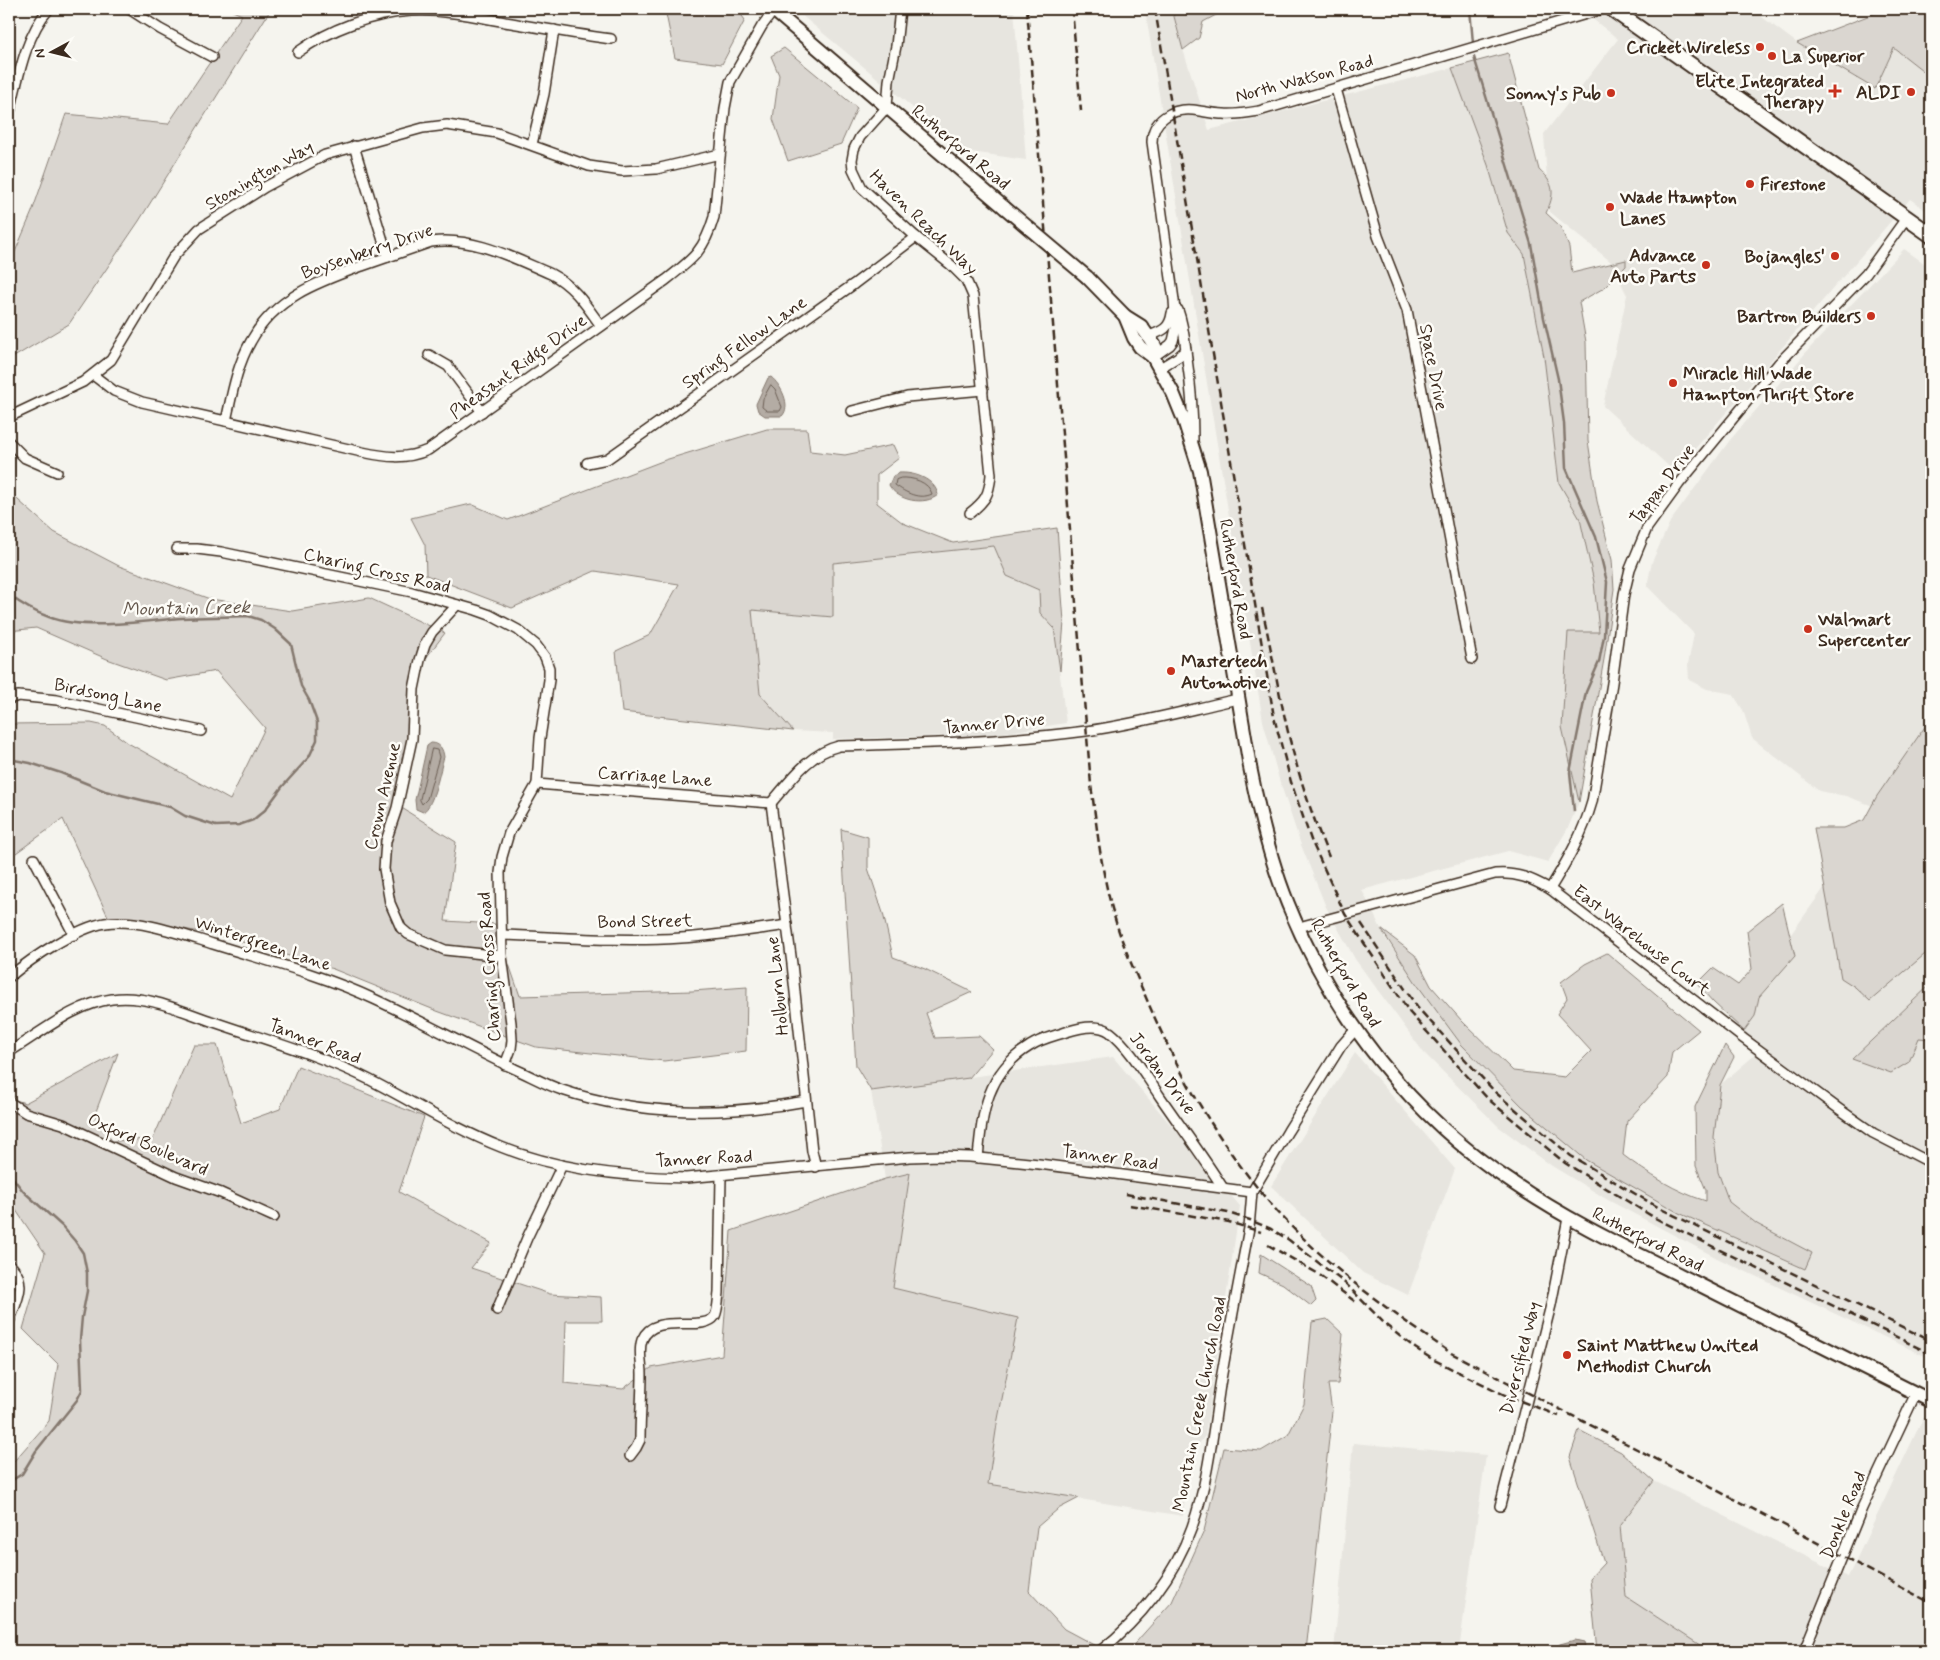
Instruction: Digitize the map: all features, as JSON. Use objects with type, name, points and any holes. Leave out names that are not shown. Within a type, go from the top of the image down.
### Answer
[{"type":"main road","points":[[1612,9],[1931,235]]},
{"type":"street","points":[[9,116],[29,43],[36,28],[49,9]]},
{"type":"street","points":[[129,9],[151,24],[212,57]]},
{"type":"street","points":[[887,107],[900,9]]},
{"type":"street","name":"North Watson Road","points":[[1156,362],[1173,341],[1176,328],[1174,300],[1152,142],[1152,136],[1157,124],[1166,116],[1178,111],[1192,110],[1222,114],[1251,113],[1603,9]]},
{"type":"street","name":"Rutherford Road","points":[[773,10],[1087,277],[1125,316],[1141,326],[1155,346],[1156,362]]},
{"type":"street","name":"Pheasant Ridge Drive","points":[[93,375],[127,398],[362,452],[396,458],[407,457],[428,450],[689,262],[700,251],[714,217],[725,108],[730,82],[773,10]]},
{"type":"street","points":[[298,52],[329,33],[381,15],[412,11],[478,17],[611,39]]},
{"type":"street","points":[[532,144],[544,94],[554,30]]},
{"type":"street","name":"Space Drive","points":[[1336,89],[1378,236],[1407,310],[1472,659]]},
{"type":"street","name":"Haven Reach Way","points":[[887,107],[860,137],[854,149],[853,169],[862,188],[916,237],[951,265],[966,280],[973,296],[991,475],[990,490],[984,501],[970,513]]},
{"type":"street","name":"Stonington Way","points":[[9,417],[56,396],[93,375],[111,360],[174,256],[199,229],[233,206],[324,155],[423,128],[447,125],[497,134],[532,144],[589,166],[622,171],[656,169],[720,154]]},
{"type":"street","points":[[354,146],[388,257]]},
{"type":"street","name":"Tappan Drive","points":[[1550,889],[1587,820],[1592,802],[1612,683],[1624,594],[1630,569],[1646,528],[1679,484],[1778,364],[1866,274],[1907,217]]},
{"type":"street","name":"Spring Fellow Lane","points":[[586,464],[607,459],[854,284],[916,237]]},
{"type":"street","name":"Boysenberry Drive","points":[[226,421],[235,382],[246,350],[255,334],[274,310],[293,296],[316,283],[431,242],[444,240],[470,243],[564,281],[574,290],[601,326]]},
{"type":"street","name":"North Watson Road","points":[[1149,336],[1163,331],[1169,326],[1174,300]]},
{"type":"street","name":"North Watson Road","points":[[1174,300],[1183,323],[1193,409],[1193,448]]},
{"type":"street","name":"Rutherford Road","points":[[1125,316],[1134,338],[1140,347],[1156,362],[1173,393],[1200,471],[1250,766],[1266,837],[1288,904],[1323,976],[1356,1030],[1404,1089],[1453,1137],[1510,1182],[1568,1218],[1931,1401]]},
{"type":"street","points":[[1156,362],[1178,357],[1186,350]]},
{"type":"street","points":[[429,355],[448,366],[482,412]]},
{"type":"street","points":[[852,412],[907,397],[983,390]]},
{"type":"street","points":[[9,442],[25,458],[57,472]]},
{"type":"street","name":"Charing Cross Road","points":[[177,549],[197,548],[221,552],[412,592],[490,615],[518,630],[536,645],[547,662],[549,680],[540,738],[537,784],[512,827],[502,856],[500,900],[502,956],[511,1023],[510,1049],[505,1064],[563,1091],[602,1101],[651,1110],[682,1112],[735,1110],[806,1101]]},
{"type":"street","name":"Crown Avenue","points":[[457,605],[432,632],[422,652],[414,689],[412,739],[396,808],[386,841],[384,870],[390,903],[402,928],[408,934],[445,950],[502,956]]},
{"type":"street","name":"Birdsong Lane","points":[[9,699],[18,696],[57,700],[201,732]]},
{"type":"street","name":"Tanner Drive","points":[[771,803],[812,759],[824,751],[839,746],[981,742],[1024,738],[1087,730],[1238,699]]},
{"type":"street","name":"Carriage Lane","points":[[537,784],[771,803]]},
{"type":"street","name":"Holburn Lane","points":[[771,803],[787,925],[806,1101],[816,1167]]},
{"type":"street","points":[[34,859],[74,935]]},
{"type":"street","name":"East Warehouse Court","points":[[1299,927],[1495,874],[1509,873],[1525,876],[1550,889],[1839,1110],[1873,1133],[1931,1163]]},
{"type":"street","name":"Wintergreen Lane","points":[[9,977],[74,935],[98,925],[117,922],[148,926],[182,935],[358,992],[505,1064]]},
{"type":"street","name":"Bond Street","points":[[502,935],[622,940],[664,939],[705,936],[787,925]]},
{"type":"street","name":"Tanner Road","points":[[9,1052],[80,1009],[95,1003],[114,999],[142,999],[338,1065],[498,1146],[539,1160],[562,1165],[649,1177],[686,1178],[910,1157],[978,1158],[1252,1192]]},
{"type":"street","name":"Jordan Drive","points":[[978,1158],[984,1108],[988,1093],[1000,1073],[1030,1045],[1077,1029],[1090,1027],[1108,1030],[1126,1048],[1224,1188]]},
{"type":"street","points":[[1252,1192],[1341,1046],[1356,1030]]},
{"type":"street","name":"Oxford Boulevard","points":[[9,1102],[26,1113],[62,1124],[176,1177],[221,1193],[274,1217]]},
{"type":"street","points":[[497,1310],[527,1238],[562,1165]]},
{"type":"street","points":[[630,1456],[640,1440],[642,1374],[640,1350],[643,1339],[649,1330],[659,1325],[702,1322],[712,1319],[716,1313],[719,1293],[721,1176]]},
{"type":"street","name":"Mountain Creek Church Road","points":[[1100,1651],[1130,1624],[1148,1603],[1168,1575],[1192,1528],[1209,1455],[1249,1228],[1252,1192]]},
{"type":"street","name":"Diversified Way","points":[[1500,1506],[1550,1304],[1568,1218]]},
{"type":"street","points":[[9,1264],[19,1276],[21,1284],[9,1322]]},
{"type":"street","name":"Donkle Road","points":[[1804,1651],[1862,1508],[1916,1393]]},
{"type":"shaded area","points":[[228,9],[271,9],[139,221],[69,324],[9,360],[9,266],[32,212],[66,114],[168,124],[242,15]]},
{"type":"shaded area","points":[[665,9],[737,9],[745,20],[722,64],[675,58]]},
{"type":"shaded area","points":[[794,9],[1014,9],[1026,160],[965,151]]},
{"type":"shaded area","points":[[1145,9],[1172,9],[1178,34],[1209,130],[1452,68],[1488,165],[1508,233],[1524,254],[1544,357],[1559,483],[1580,519],[1594,582],[1599,632],[1568,633],[1562,727],[1579,802],[1568,828],[1548,862],[1508,851],[1362,890],[1386,939],[1461,1044],[1522,1106],[1586,1160],[1679,1213],[1805,1269],[1812,1253],[1757,1224],[1729,1202],[1718,1172],[1714,1137],[1720,1085],[1757,1053],[1730,1019],[1881,809],[1846,796],[1819,791],[1752,738],[1743,710],[1733,694],[1707,689],[1689,680],[1688,664],[1694,634],[1647,586],[1652,562],[1670,522],[1730,440],[1809,349],[1904,249],[1931,268],[1931,1359],[1717,1258],[1608,1200],[1552,1166],[1499,1127],[1424,1053],[1355,959],[1326,907],[1301,845],[1279,779],[1263,721]]},
{"type":"shaded area","points":[[1172,9],[1227,9],[1203,22],[1199,38],[1183,50]]},
{"type":"shaded area","points":[[1580,9],[1751,9],[1797,43],[1874,89],[1894,47],[1931,77],[1931,214],[1910,199],[1675,472],[1603,406],[1627,295],[1610,261],[1549,211],[1544,134],[1618,39]]},
{"type":"shaded area","points":[[1886,9],[1931,9],[1931,77],[1894,48],[1875,89],[1797,43]]},
{"type":"shaded area","points":[[784,48],[857,108],[841,144],[788,161],[773,119],[779,75],[771,56]]},
{"type":"shaded area","points":[[1508,53],[1539,170],[1551,185],[1552,195],[1546,213],[1560,226],[1569,247],[1572,273],[1626,260],[1626,266],[1604,288],[1579,302],[1586,342],[1588,441],[1597,501],[1612,560],[1614,589],[1579,802],[1562,727],[1568,632],[1599,632],[1594,582],[1580,519],[1559,483],[1544,357],[1524,254],[1508,233],[1488,165],[1452,68]]},
{"type":"shaded area","points":[[767,429],[807,429],[810,451],[845,455],[893,445],[899,458],[877,475],[877,503],[903,523],[953,543],[1057,528],[1064,622],[1060,671],[1054,628],[1040,613],[1039,590],[1007,576],[994,546],[833,563],[833,617],[752,610],[760,694],[793,731],[622,712],[616,651],[650,635],[679,584],[595,571],[512,608],[426,575],[425,545],[411,518],[471,504],[508,520],[665,460]]},
{"type":"shaded area","points":[[9,492],[54,532],[119,566],[210,599],[292,611],[369,598],[445,633],[419,667],[397,805],[456,842],[445,921],[495,924],[520,996],[692,991],[747,987],[746,1051],[664,1061],[536,1047],[437,1011],[333,969],[222,936],[134,920],[111,923],[63,819],[9,858],[9,724],[91,723],[105,726],[128,743],[230,800],[265,728],[216,671],[166,680],[107,659],[36,628],[9,631]]},
{"type":"shaded area","points":[[994,546],[1007,576],[1040,590],[1040,613],[1054,628],[1066,723],[990,735],[833,739],[833,733],[793,731],[760,694],[752,610],[833,617],[833,563]]},
{"type":"shaded area","points":[[1931,718],[1931,778],[1926,786],[1931,792],[1931,949],[1870,1001],[1855,987],[1841,978],[1814,828],[1844,828],[1864,820],[1877,796]]},
{"type":"shaded area","points":[[841,829],[868,837],[868,868],[883,913],[893,957],[925,969],[972,992],[926,1013],[935,1038],[979,1036],[993,1049],[969,1078],[871,1091],[856,1066]]},
{"type":"shaded area","points":[[1782,903],[1795,956],[1759,997],[1755,1016],[1744,1031],[1697,984],[1713,968],[1738,985],[1752,969],[1747,931]]},
{"type":"shaded area","points":[[1381,929],[1415,955],[1431,986],[1462,1021],[1513,1071],[1565,1077],[1591,1051],[1557,1014],[1567,998],[1561,982],[1585,964],[1607,953],[1699,1030],[1672,1052],[1668,1077],[1627,1121],[1623,1155],[1663,1182],[1684,1193],[1706,1201],[1706,1190],[1696,1166],[1695,1107],[1725,1045],[1734,1057],[1720,1085],[1714,1137],[1718,1172],[1729,1202],[1757,1224],[1812,1253],[1805,1269],[1679,1213],[1586,1160],[1522,1106],[1461,1044],[1416,983]]},
{"type":"shaded area","points":[[1931,984],[1931,1039],[1919,1038],[1909,1062],[1891,1073],[1852,1059]]},
{"type":"shaded area","points":[[194,1045],[217,1045],[241,1123],[280,1109],[298,1066],[424,1117],[399,1192],[491,1243],[471,1268],[550,1294],[601,1297],[602,1321],[566,1321],[564,1383],[623,1389],[651,1368],[722,1355],[731,1231],[885,1179],[910,1173],[893,1288],[1018,1318],[997,1424],[988,1484],[1079,1498],[1058,1509],[1037,1527],[1029,1591],[1064,1629],[1105,1651],[9,1651],[9,1465],[49,1421],[58,1364],[23,1329],[45,1253],[9,1200],[9,1098],[25,1103],[118,1053],[95,1114],[112,1141],[153,1139]]},
{"type":"shaded area","points":[[1355,1053],[1455,1169],[1408,1295],[1363,1273],[1271,1186]]},
{"type":"shaded area","points":[[1113,1057],[1240,1206],[1205,1436],[1189,1456],[1183,1516],[988,1484],[997,1424],[893,1288],[910,1174],[885,1179],[871,1091]]},
{"type":"shaded area","points":[[1261,1254],[1311,1286],[1316,1301],[1311,1306],[1283,1284],[1259,1273]]},
{"type":"shaded area","points":[[1327,1319],[1343,1334],[1338,1384],[1328,1384],[1332,1411],[1306,1651],[1128,1651],[1172,1602],[1204,1531],[1224,1448],[1261,1451],[1288,1435],[1304,1404],[1312,1322]]},
{"type":"shaded area","points":[[1924,1416],[1931,1420],[1931,1651],[1709,1651],[1626,1597],[1620,1525],[1654,1481],[1848,1577]]},
{"type":"shaded area","points":[[1579,1430],[1621,1452],[1654,1481],[1620,1525],[1626,1597],[1709,1651],[1597,1651],[1590,1578],[1604,1563],[1570,1457]]},
{"type":"shaded area","points":[[1353,1443],[1486,1455],[1459,1651],[1334,1651]]},
{"type":"water","points":[[771,377],[782,390],[786,401],[785,412],[782,416],[765,416],[758,411],[756,404],[768,378]]},
{"type":"water","points":[[899,473],[917,475],[923,478],[933,485],[938,495],[919,501],[898,495],[889,485],[893,476]]},
{"type":"water","points":[[431,743],[437,744],[440,747],[444,757],[430,803],[423,812],[416,809],[415,800],[427,746]]},
{"type":"water","points":[[1575,1640],[1584,1642],[1586,1651],[1550,1651],[1560,1644]]},
{"type":"waterway","points":[[1470,9],[1473,43]]},
{"type":"waterway","points":[[1474,57],[1531,244],[1544,318],[1558,379],[1564,423],[1566,468],[1596,537],[1607,582],[1604,636],[1599,662],[1586,692],[1570,772],[1574,811]]},
{"type":"waterway","name":"Mountain Creek","points":[[9,595],[28,608],[43,615],[63,621],[79,623],[114,624],[182,618],[248,616],[261,620],[275,629],[291,644],[301,686],[309,700],[317,722],[317,740],[309,757],[282,787],[265,810],[253,820],[239,825],[216,826],[185,816],[170,807],[105,791],[61,773],[30,763],[9,759]]},
{"type":"waterway","name":"Mountain Creek","points":[[9,1173],[23,1191],[62,1226],[75,1241],[83,1253],[87,1273],[87,1291],[80,1340],[82,1390],[77,1400],[36,1451],[22,1474],[9,1482]]},
{"type":"railway","points":[[1027,9],[1091,785],[1100,849],[1105,881],[1124,946],[1158,1025],[1195,1097],[1240,1165],[1276,1210],[1299,1234],[1347,1277],[1451,1353],[1931,1603]]},
{"type":"railway","points":[[1072,9],[1081,111]]},
{"type":"railway","points":[[1155,9],[1274,717],[1291,782],[1311,840],[1345,914],[1410,1013],[1488,1099],[1565,1163],[1655,1218],[1931,1354]]},
{"type":"railway","points":[[1262,608],[1293,750],[1315,822],[1329,857]]},
{"type":"railway","points":[[1361,923],[1417,1007],[1496,1093],[1571,1156],[1661,1209],[1931,1341]]},
{"type":"railway","points":[[1126,1194],[1228,1213],[1271,1229],[1289,1240],[1346,1284],[1387,1326],[1415,1348],[1432,1359],[1505,1395],[1559,1416]]},
{"type":"railway","points":[[1129,1205],[1229,1222],[1261,1232]]},
{"type":"railway","points":[[1268,1245],[1317,1273],[1357,1303]]},
{"type":"place","name":"Cricket Wireless","points":[[1760,47]]},
{"type":"place","name":"La Superior","points":[[1772,56]]},
{"type":"place","name":"Elite Integrated Therapy","points":[[1835,91]]},
{"type":"place","name":"ALDI","points":[[1911,92]]},
{"type":"place","name":"Sonny's Pub","points":[[1611,93]]},
{"type":"place","name":"Firestone","points":[[1750,184]]},
{"type":"place","name":"Wade Hampton Lanes","points":[[1610,207]]},
{"type":"place","name":"Bojangles'","points":[[1835,256]]},
{"type":"place","name":"Advance Auto Parts","points":[[1706,265]]},
{"type":"place","name":"Bartron Builders","points":[[1871,316]]},
{"type":"place","name":"Miracle Hill Wade Hampton Thrift Store","points":[[1673,383]]},
{"type":"place","name":"Walmart Supercenter","points":[[1808,629]]},
{"type":"place","name":"Mastertech Automotive","points":[[1171,671]]},
{"type":"place","name":"Saint Matthew United Methodist Church","points":[[1567,1355]]}]
